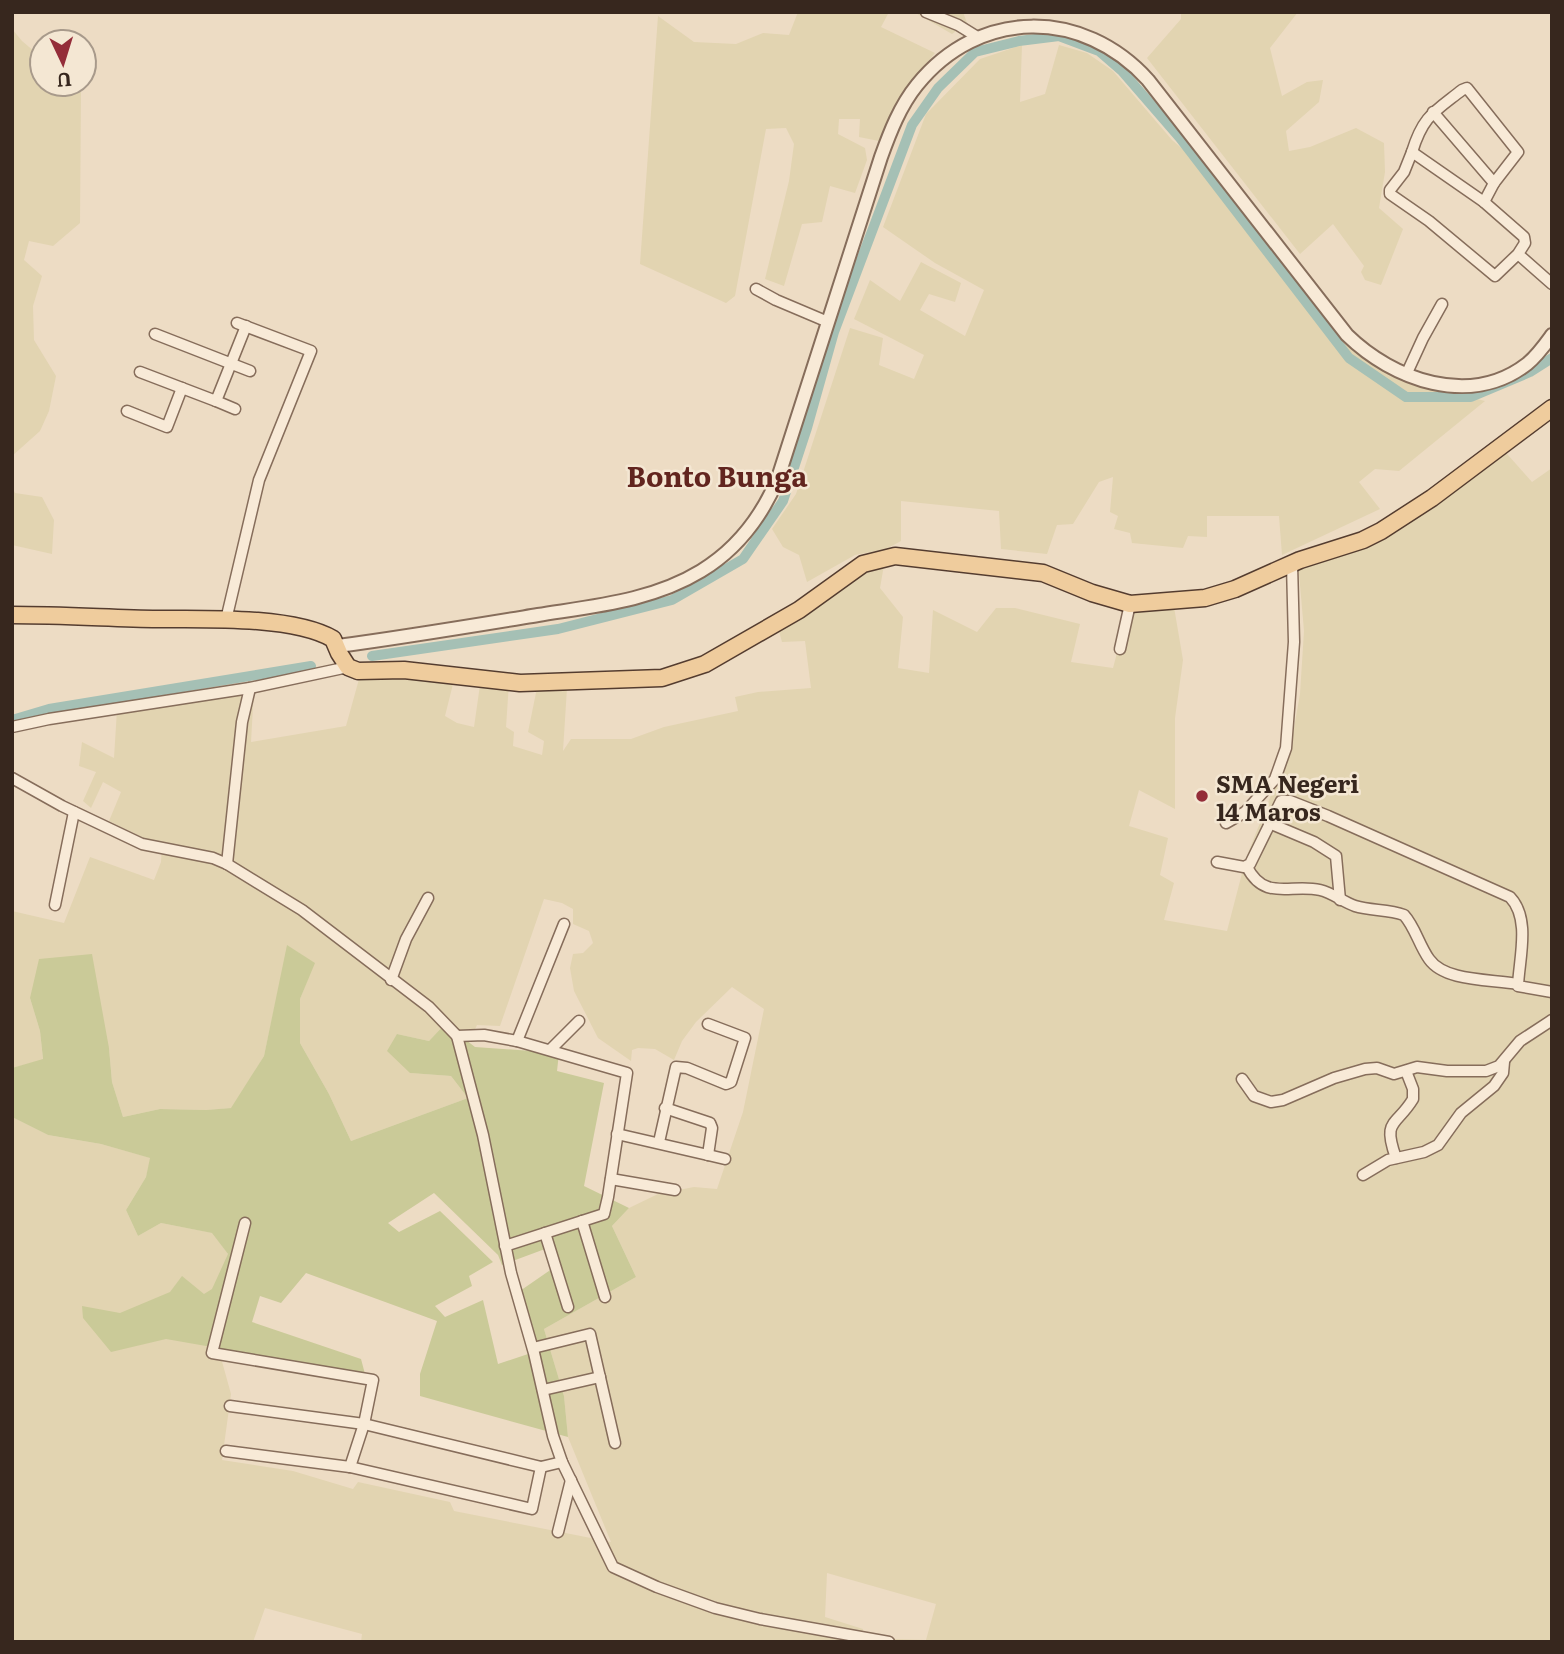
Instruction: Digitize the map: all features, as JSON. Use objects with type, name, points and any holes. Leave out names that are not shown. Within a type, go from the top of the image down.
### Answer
[{"type":"main road","points":[[12,615],[195,618],[314,629],[333,639],[348,667],[358,671],[404,670],[520,682],[612,681],[671,676],[705,664],[799,610],[863,564],[895,556],[1043,573],[1091,593],[1130,604],[1212,596],[1292,564],[1363,540],[1390,526],[1552,408]]},
{"type":"street","points":[[926,12],[958,25],[979,38]]},
{"type":"street","points":[[338,646],[420,635],[646,596],[687,579],[715,562],[744,536],[772,493],[881,157],[900,111],[916,86],[950,55],[979,38],[1020,26],[1044,26],[1081,34],[1128,60],[1148,80],[1347,335],[1372,357],[1406,375],[1456,387],[1487,384],[1527,364],[1552,335]]},
{"type":"street","points":[[1412,152],[1484,202],[1525,238],[1525,245],[1518,254],[1495,276],[1429,221],[1390,194],[1390,190],[1404,172],[1420,128],[1433,112],[1464,88],[1469,90],[1517,151],[1484,202]]},
{"type":"street","points":[[1433,112],[1494,183]]},
{"type":"street","points":[[1518,254],[1552,284]]},
{"type":"street","points":[[755,289],[828,322]]},
{"type":"street","points":[[1406,375],[1442,304]]},
{"type":"street","points":[[216,401],[231,363],[241,324],[311,351],[259,480],[226,620]]},
{"type":"street","points":[[155,334],[250,370]]},
{"type":"street","points":[[140,372],[235,409]]},
{"type":"street","points":[[127,411],[167,427],[182,388]]},
{"type":"street","points":[[1226,823],[1245,811],[1275,779],[1286,747],[1294,642],[1292,564]]},
{"type":"street","points":[[1120,649],[1130,604]]},
{"type":"street","points":[[12,727],[250,688],[348,667]]},
{"type":"street","points":[[228,864],[242,722],[250,688]]},
{"type":"street","points":[[12,778],[74,812],[142,844],[213,858],[228,864],[302,910],[429,1007],[457,1036],[483,1135],[505,1247],[533,1348],[551,1430],[570,1480],[611,1563],[619,1570],[715,1608],[760,1619],[889,1642]]},
{"type":"street","points":[[1247,867],[1279,803],[1290,801],[1328,816],[1510,897],[1516,906],[1522,931],[1519,988],[1552,992]]},
{"type":"street","points":[[55,905],[74,812]]},
{"type":"street","points":[[1269,823],[1314,842],[1336,856],[1340,900]]},
{"type":"street","points":[[1217,862],[1247,867],[1259,884],[1281,889],[1320,890],[1357,907],[1404,915],[1428,958],[1445,973],[1518,984]]},
{"type":"street","points":[[391,980],[406,939],[428,898]]},
{"type":"street","points":[[517,1041],[564,924]]},
{"type":"street","points":[[1242,1079],[1254,1096],[1271,1102],[1365,1069],[1377,1068],[1394,1074],[1417,1067],[1447,1071],[1494,1070],[1504,1062],[1520,1041],[1552,1020]]},
{"type":"street","points":[[550,1050],[579,1021]]},
{"type":"street","points":[[659,1142],[674,1069],[677,1066],[726,1084],[731,1083],[745,1038],[708,1024]]},
{"type":"street","points":[[457,1036],[484,1035],[517,1041],[627,1073],[604,1214],[505,1247]]},
{"type":"street","points":[[1363,1175],[1381,1163],[1424,1153],[1438,1144],[1461,1114],[1494,1086],[1503,1073],[1504,1062]]},
{"type":"street","points":[[1396,1158],[1389,1139],[1390,1131],[1396,1118],[1413,1098],[1413,1089],[1406,1072]]},
{"type":"street","points":[[665,1108],[710,1123],[712,1126],[708,1155]]},
{"type":"street","points":[[617,1133],[725,1159]]},
{"type":"street","points":[[611,1179],[675,1190]]},
{"type":"street","points":[[582,1221],[606,1297]]},
{"type":"street","points":[[245,1223],[212,1353],[373,1380],[350,1467]]},
{"type":"street","points":[[545,1233],[568,1307]]},
{"type":"street","points":[[533,1348],[590,1334],[615,1443]]},
{"type":"street","points":[[543,1390],[600,1377]]},
{"type":"street","points":[[230,1406],[363,1424],[541,1467],[562,1462]]},
{"type":"street","points":[[226,1451],[350,1467],[533,1509],[541,1467]]},
{"type":"street","points":[[558,1532],[570,1480]]},
{"type":"shaded area","points":[[798,12],[889,12],[881,27],[935,53],[899,99],[879,141],[859,137],[860,119],[839,119],[838,134],[865,148],[867,160],[855,193],[830,186],[822,222],[802,224],[784,286],[765,279],[789,181],[794,144],[786,128],[766,129],[735,296],[726,303],[640,264],[658,16],[694,42],[736,44],[763,33],[789,35]]},
{"type":"shaded area","points":[[914,12],[963,12],[967,23],[952,34]]},
{"type":"shaded area","points":[[1181,12],[1298,12],[1270,48],[1282,96],[1307,82],[1323,80],[1319,102],[1286,131],[1289,151],[1310,147],[1356,128],[1384,143],[1385,172],[1379,208],[1403,229],[1381,285],[1365,280],[1361,272],[1364,266],[1333,224],[1300,254],[1147,58],[1181,19]]},
{"type":"shaded area","points":[[12,29],[28,46],[28,98],[81,98],[80,223],[53,246],[29,241],[24,260],[42,276],[33,306],[34,340],[56,376],[49,411],[40,431],[12,456]]},
{"type":"shaded area","points":[[1022,45],[1020,102],[1045,94],[1059,45],[1087,53],[1113,71],[1172,140],[1237,195],[1338,328],[1390,373],[1412,385],[1485,401],[1399,471],[1375,469],[1359,482],[1380,509],[1282,555],[1279,516],[1207,516],[1207,537],[1188,536],[1183,548],[1132,543],[1130,533],[1114,529],[1118,516],[1110,512],[1113,477],[1099,482],[1073,524],[1057,525],[1047,554],[1001,549],[999,511],[901,501],[901,541],[886,549],[855,555],[807,582],[799,555],[783,547],[772,529],[796,494],[850,328],[883,338],[879,365],[914,379],[924,355],[854,319],[870,280],[900,301],[921,262],[961,283],[955,302],[929,294],[920,310],[965,336],[984,290],[935,263],[883,227],[926,114],[980,59]]},
{"type":"shaded area","points":[[1500,446],[1532,482],[1552,468],[1552,1642],[894,1642],[894,1639],[926,1640],[936,1604],[827,1573],[825,1617],[863,1629],[860,1642],[361,1642],[362,1634],[265,1608],[253,1642],[12,1642],[12,1117],[48,1135],[101,1144],[151,1158],[146,1177],[126,1210],[138,1236],[161,1223],[213,1233],[228,1254],[218,1347],[231,1394],[222,1460],[293,1471],[353,1489],[358,1482],[450,1502],[454,1511],[611,1542],[568,1437],[564,1396],[544,1329],[636,1277],[612,1226],[629,1208],[658,1194],[694,1187],[717,1189],[743,1112],[764,1009],[732,987],[696,1022],[682,1041],[674,1060],[655,1049],[638,1048],[632,1050],[631,1061],[598,1038],[574,991],[570,968],[573,954],[583,953],[593,943],[589,931],[573,924],[573,909],[544,899],[500,1026],[477,1025],[469,1042],[445,1024],[429,1041],[397,1034],[410,1073],[451,1076],[468,1098],[351,1141],[329,1094],[300,1043],[300,999],[314,963],[288,946],[264,1056],[232,1108],[160,1109],[123,1117],[112,1082],[109,1048],[30,998],[40,1031],[43,1060],[12,1068],[12,911],[64,923],[90,857],[154,880],[161,862],[162,847],[109,821],[121,792],[103,782],[91,808],[83,801],[96,772],[79,766],[82,742],[114,758],[117,710],[254,688],[251,742],[346,726],[361,672],[455,676],[445,716],[457,723],[474,727],[481,678],[509,682],[506,727],[514,732],[513,746],[542,755],[544,741],[528,732],[538,683],[567,688],[563,751],[571,739],[631,739],[664,727],[738,711],[735,697],[758,692],[811,688],[805,641],[782,642],[778,627],[853,568],[884,565],[880,588],[903,617],[898,668],[929,673],[933,610],[977,632],[996,608],[1015,608],[1080,624],[1071,662],[1113,668],[1130,604],[1174,607],[1183,660],[1175,718],[1175,809],[1139,790],[1129,826],[1168,838],[1160,875],[1174,883],[1164,920],[1227,931],[1246,858],[1291,745],[1300,694],[1304,631],[1298,562],[1361,539]]},
{"type":"shaded area","points":[[12,487],[15,493],[42,497],[54,520],[52,554],[12,545]]},
{"type":"green space","points":[[287,945],[315,963],[300,999],[300,1043],[329,1094],[351,1141],[468,1098],[451,1076],[410,1073],[387,1051],[397,1034],[429,1041],[445,1024],[475,1047],[559,1053],[557,1071],[604,1083],[584,1186],[629,1208],[612,1226],[636,1277],[544,1329],[564,1396],[568,1437],[420,1396],[420,1374],[437,1321],[306,1273],[281,1303],[260,1296],[252,1322],[361,1359],[365,1374],[166,1339],[111,1352],[83,1318],[82,1306],[120,1313],[170,1292],[182,1276],[204,1294],[212,1289],[228,1254],[212,1233],[161,1223],[138,1236],[126,1210],[146,1177],[150,1158],[101,1144],[48,1135],[12,1117],[12,1068],[43,1059],[40,1031],[30,998],[39,959],[92,954],[109,1048],[112,1082],[123,1117],[160,1109],[231,1108],[264,1056]],"holes":[[[434,1193],[498,1255],[502,1265],[553,1246],[559,1264],[517,1293],[534,1352],[498,1364],[483,1300],[445,1317],[435,1306],[472,1286],[469,1276],[493,1262],[440,1211],[399,1232],[388,1223]]]},
{"type":"waterway","points":[[372,656],[558,629],[672,600],[743,559],[783,501],[834,332],[912,125],[938,88],[975,52],[1019,41],[1059,36],[1099,51],[1122,71],[1180,138],[1349,358],[1406,397],[1471,397],[1530,372],[1552,358]]},
{"type":"waterway","points":[[12,720],[49,709],[311,666]]},
{"type":"place","name":"SMA Negeri 14 Maros","points":[[1202,796]]},
{"type":"district","name":"Bonto Bunga","points":[[717,475]]}]
